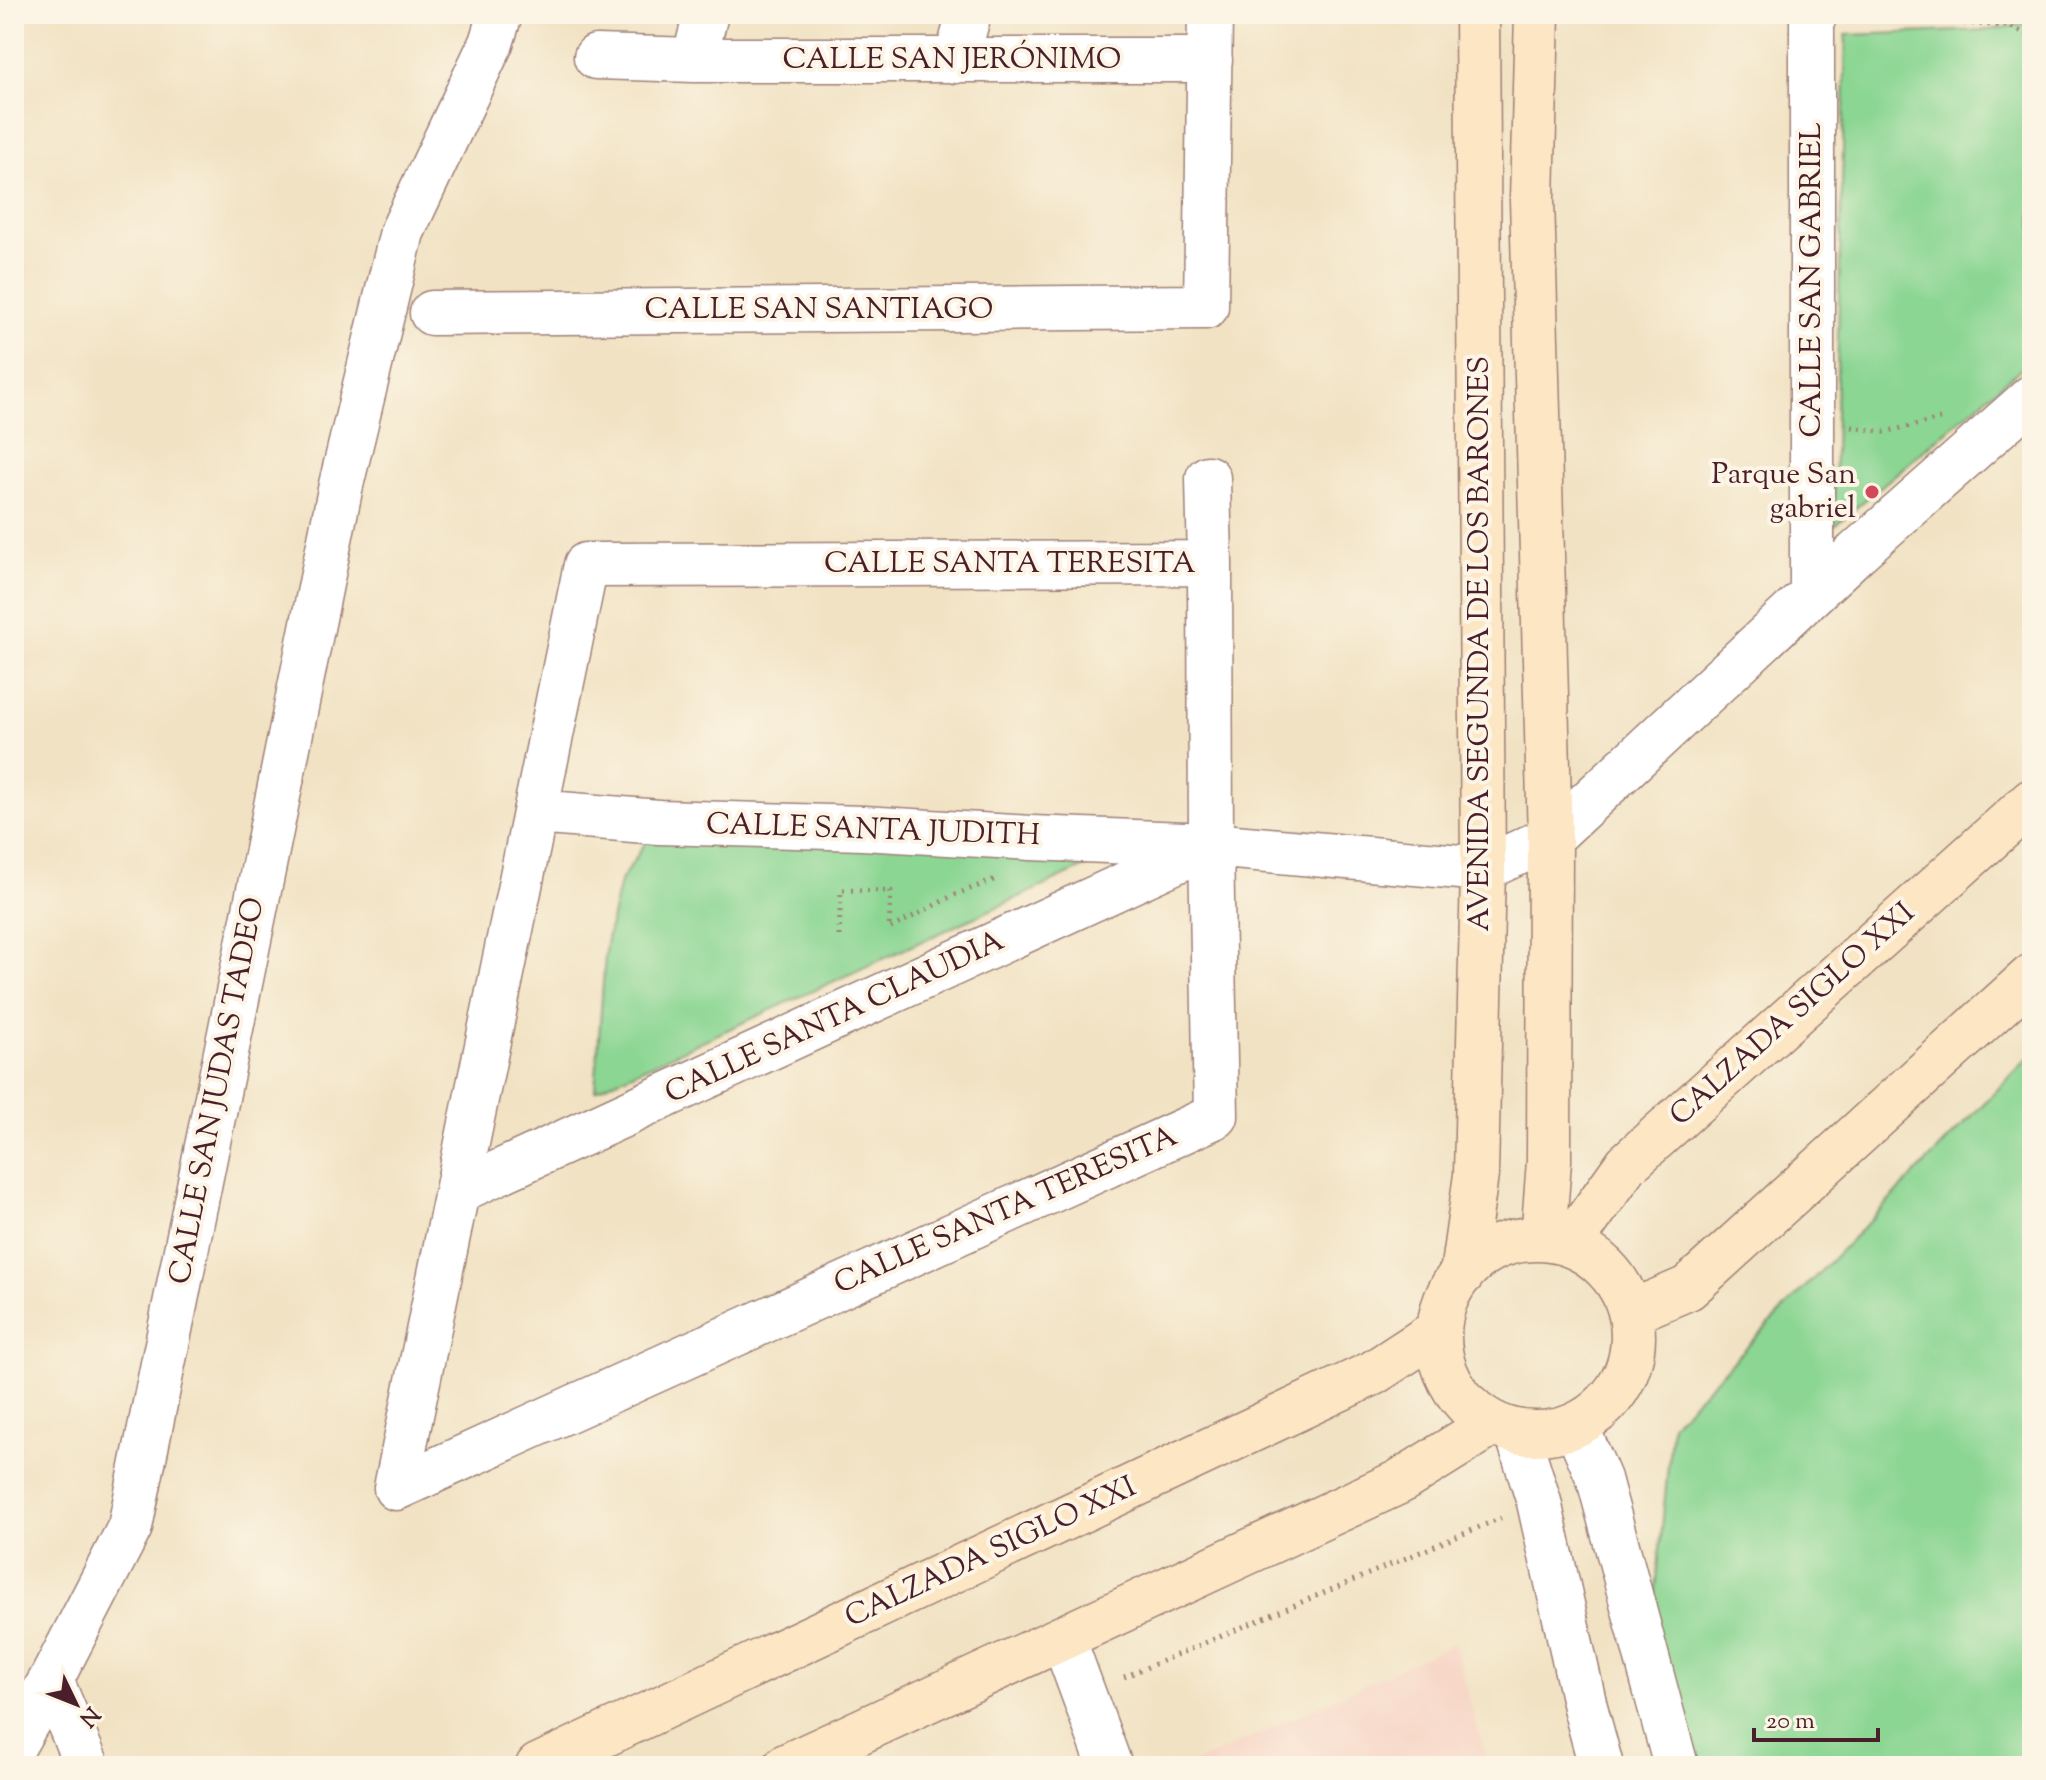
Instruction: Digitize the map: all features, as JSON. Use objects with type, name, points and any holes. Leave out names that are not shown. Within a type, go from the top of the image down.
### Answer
[{"type":"main road","name":"AVENIDA SEGUNDA DE LOS BARONES","points":[[1462,1274],[1476,1175],[1483,869],[1477,14]]},
{"type":"main road","name":"AVENIDA SEGUNDA DE LOS BARONES","points":[[1537,14],[1532,199],[1550,838],[1549,1161],[1557,1242]]},
{"type":"main road","name":"CALZADA SIGLO XXI","points":[[1557,1242],[1627,1164],[2032,801]]},
{"type":"main road","points":[[1632,1312],[1688,1288],[2032,976]]},
{"type":"main road","points":[[1520,1240],[1557,1242],[1589,1251],[1622,1289],[1632,1312],[1632,1356],[1624,1379],[1603,1405],[1576,1426],[1546,1433],[1505,1428],[1476,1414],[1462,1401],[1451,1384],[1439,1350],[1439,1330],[1447,1300],[1462,1274],[1478,1259],[1499,1247],[1520,1240]]},
{"type":"main road","name":"CALZADA SIGLO XXI","points":[[538,1766],[1373,1373],[1439,1330]]},
{"type":"main road","points":[[786,1766],[1399,1482],[1505,1428]]},
{"type":"street","name":"CALLE SAN JUDAS TADEO","points":[[14,1745],[130,1527],[341,485],[402,232],[491,43],[500,14]]},
{"type":"street","points":[[694,60],[706,14]]},
{"type":"street","points":[[956,61],[969,14]]},
{"type":"street","points":[[1210,14],[1210,60]]},
{"type":"street","name":"CALLE SAN GABRIEL","points":[[1812,14],[1812,594]]},
{"type":"street","name":"CALLE SAN JERÓNIMO","points":[[596,57],[694,60],[1210,60]]},
{"type":"street","name":"CALLE SAN SANTIAGO","points":[[432,313],[1206,307],[1210,60]]},
{"type":"street","points":[[1483,869],[1550,838],[1812,594],[2028,378]]},
{"type":"street","points":[[1208,478],[1210,563]]},
{"type":"street","name":"CALLE SANTA TERESITA","points":[[1210,563],[1216,1116],[396,1488],[535,812],[586,565],[1210,563]]},
{"type":"street","name":"CALLE SANTA JUDITH","points":[[535,812],[659,822],[863,828],[1211,845],[1483,869]]},
{"type":"street","name":"CALLE SANTA CLAUDIA","points":[[458,1191],[1211,845]]},
{"type":"street","points":[[1576,1426],[1599,1479],[1676,1766]]},
{"type":"street","points":[[1505,1428],[1539,1502],[1601,1766]]},
{"type":"street","points":[[1063,1638],[1110,1766]]},
{"type":"street","points":[[51,1680],[87,1766]]},
{"type":"path","points":[[1812,14],[2009,26],[2032,37]]},
{"type":"path","points":[[2028,378],[2029,322]]},
{"type":"path","points":[[1812,421],[1885,432],[1951,416]]},
{"type":"path","points":[[839,936],[841,890],[891,891],[889,929],[954,895],[1003,877]]},
{"type":"path","points":[[1083,1692],[1539,1502]]},
{"type":"shaded area","points":[[1454,1643],[1488,1766],[1190,1766]]},
{"type":"green space","points":[[2032,23],[2032,359],[1833,527],[1846,35],[1988,30]]},
{"type":"green space","points":[[659,822],[863,828],[1087,866],[595,1090],[606,944],[620,882]]},
{"type":"green space","points":[[2032,1054],[2032,1766],[1692,1766],[1653,1621],[1672,1424]]},
{"type":"place","name":"Parque San gabriel","points":[[1872,492]]}]
